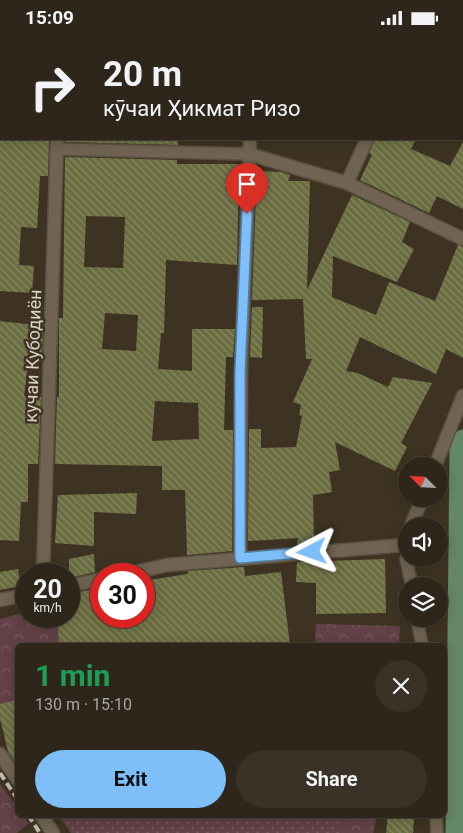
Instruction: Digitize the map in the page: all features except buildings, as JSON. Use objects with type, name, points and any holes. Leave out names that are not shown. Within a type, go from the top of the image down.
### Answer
[{"type":"street","points":[[240,558],[240,372],[250,140]]},
{"type":"street","points":[[347,183],[367,140]]},
{"type":"street","name":"кучаи Кубодиён","points":[[43,563],[57,144]]},
{"type":"street","points":[[249,154],[347,183],[463,239]]},
{"type":"street","points":[[439,457],[463,396]]},
{"type":"street","points":[[155,568],[398,543]]},
{"type":"street","points":[[0,600],[15,597]]},
{"type":"street","points":[[0,754],[15,776]]},
{"type":"street","points":[[43,818],[52,833]]},
{"type":"lane","points":[[57,144],[249,154]]},
{"type":"lane","points":[[419,627],[422,643]]},
{"type":"lane","points":[[436,818],[437,833]]},
{"type":"green space","points":[[227,581],[233,643],[15,643],[15,743],[0,722],[0,619],[15,615],[15,628],[80,628],[80,599],[90,597],[90,628],[155,628],[155,584]]},
{"type":"green space","points":[[316,624],[398,626],[400,627],[399,643],[315,643]]},
{"type":"green space","points":[[0,784],[15,804],[15,818],[25,818],[29,823],[17,833],[0,833]]},
{"type":"green space","points":[[60,818],[376,818],[373,833],[71,833]]},
{"type":"green space","points":[[342,818],[372,818],[370,833],[340,833]]},
{"type":"waterway","points":[[456,833],[460,447],[463,440]]},
{"type":"railway","points":[[0,773],[15,796]]},
{"type":"railway","points":[[30,818],[40,833]]},
{"type":"route","points":[[247,214],[240,372],[240,558],[312,552]]}]
